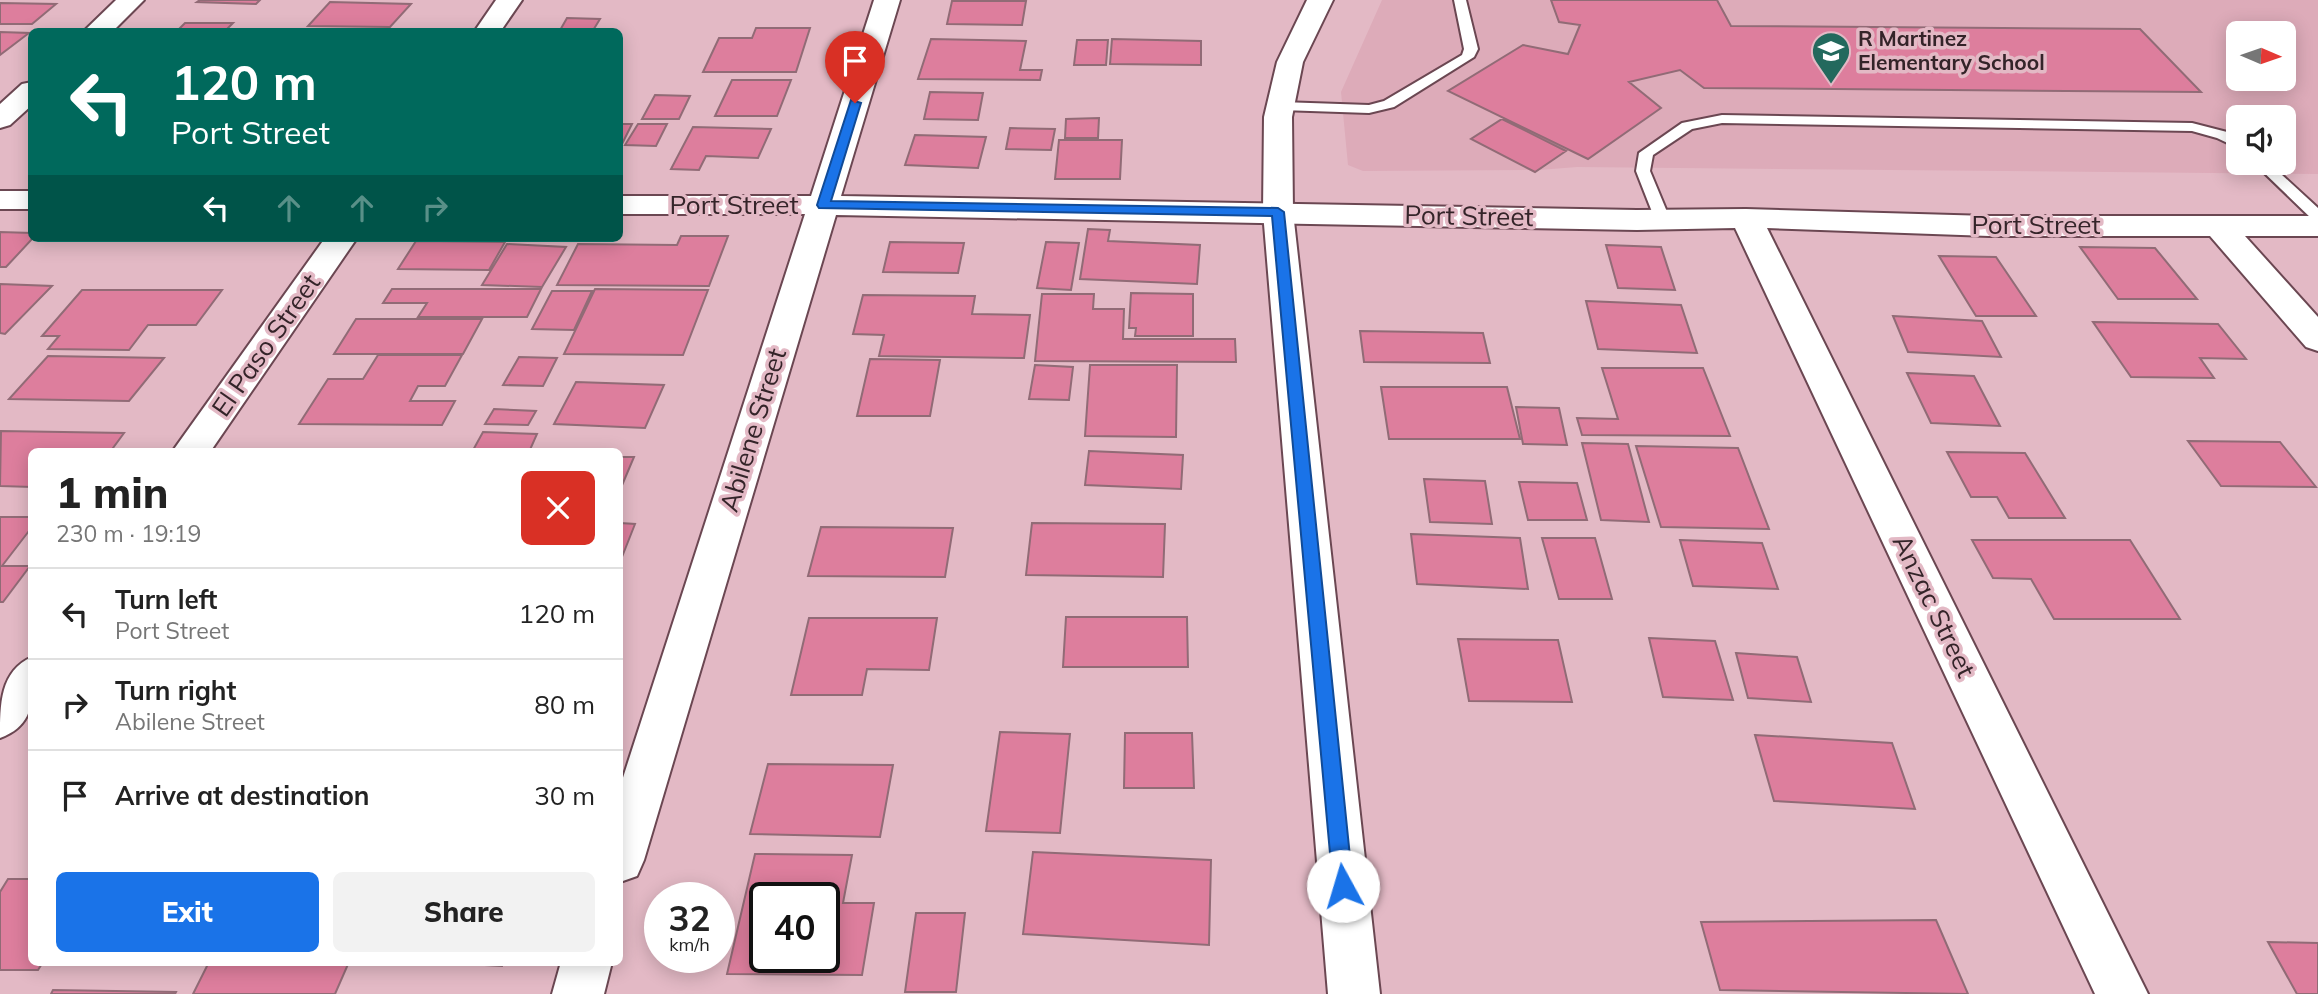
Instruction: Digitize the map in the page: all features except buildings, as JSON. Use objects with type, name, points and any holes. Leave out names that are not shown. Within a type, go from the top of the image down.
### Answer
[{"type":"street","points":[[100,28],[131,0]]},
{"type":"street","points":[[490,28],[509,0]]},
{"type":"street","name":"Abilene Street","points":[[623,850],[887,0]]},
{"type":"street","points":[[1320,0],[1290,62],[1278,117],[1278,212],[1354,994]]},
{"type":"street","points":[[0,119],[28,94]]},
{"type":"street","points":[[0,200],[28,200]]},
{"type":"street","name":"Port Street","points":[[623,205],[823,205],[1662,219],[1746,218],[1989,226],[2318,226]]},
{"type":"street","name":"Anzac Street","points":[[1746,218],[2122,994]]},
{"type":"street","points":[[2219,226],[2318,339]]},
{"type":"street","name":"El Paso Street","points":[[193,448],[338,242]]},
{"type":"street","points":[[0,719],[28,680]]},
{"type":"street","points":[[578,994],[586,966]]},
{"type":"lane","points":[[1281,106],[1368,109],[1389,104],[1467,57],[1471,49],[1460,0]]},
{"type":"lane","points":[[1662,219],[1643,172],[1646,153],[1688,126],[1722,119],[2192,127],[2226,137]]},
{"type":"lane","points":[[2274,175],[2318,217]]},
{"type":"shaded area","name":"R Martinez Elementary School","points":[[1382,0],[2318,0],[2318,174],[2296,174],[2296,105],[2226,105],[2226,173],[1577,167],[1539,170],[1363,171],[1348,165],[1341,92]]},
{"type":"place","name":"R Martinez Elementary School","points":[[1831,85]]},
{"type":"route","points":[[855,103],[823,205],[1278,212],[1343,886]]}]
